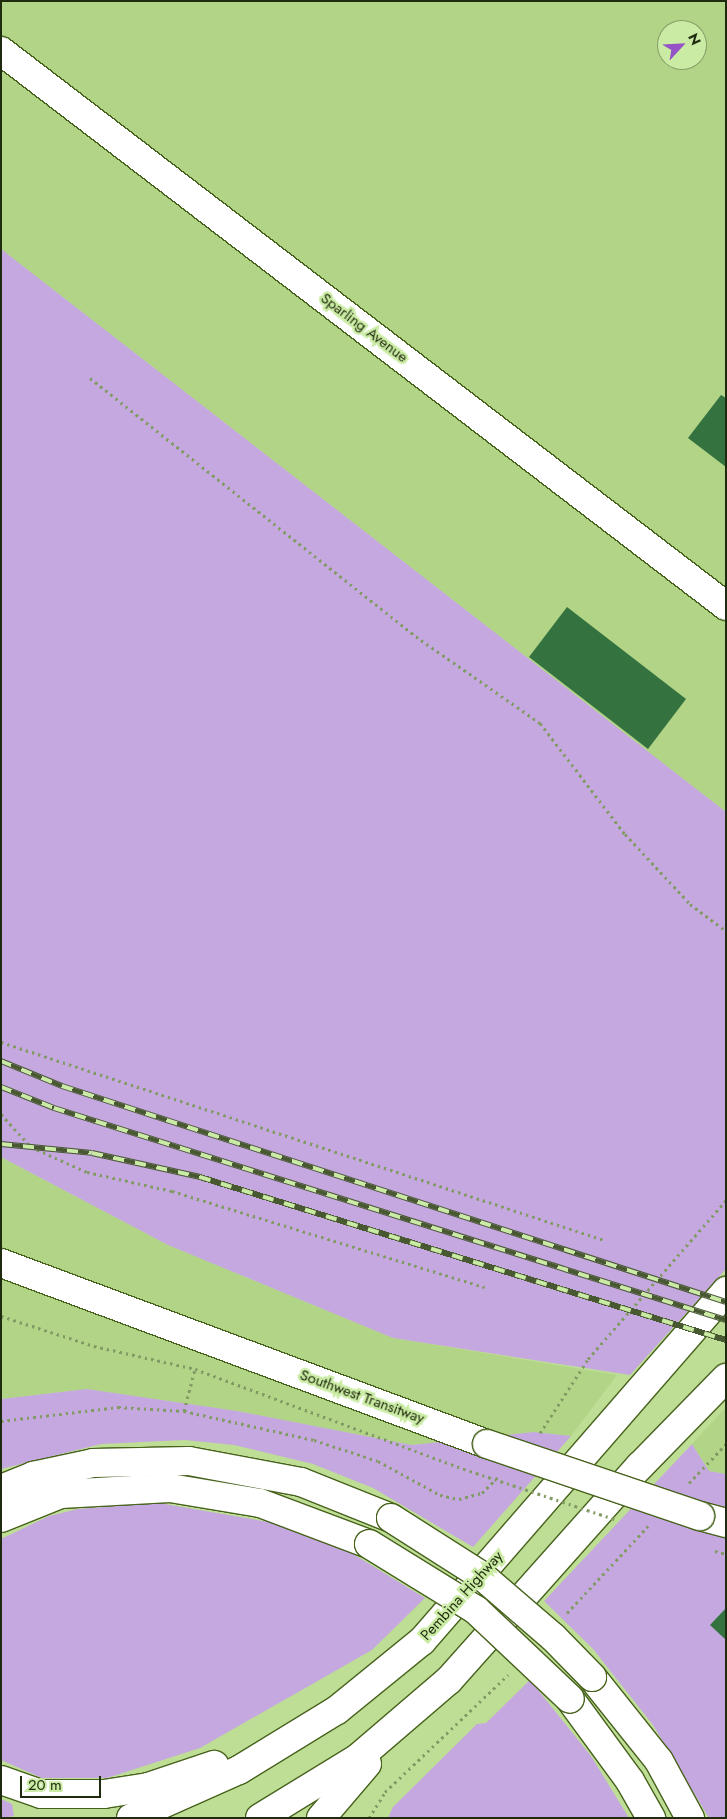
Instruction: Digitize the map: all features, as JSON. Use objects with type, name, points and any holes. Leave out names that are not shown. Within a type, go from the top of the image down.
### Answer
[{"type":"main road","name":"Sparling Avenue","points":[[1,51],[726,606]]},
{"type":"main road","name":"Southwest Transitway","points":[[1,1263],[487,1444],[700,1516],[726,1523]]},
{"type":"main road","name":"Pembina Highway","points":[[131,1818],[207,1787],[313,1725],[392,1668],[452,1610],[726,1291]]},
{"type":"main road","points":[[260,1818],[358,1758],[408,1718],[449,1680],[640,1466],[726,1378]]},
{"type":"main road","points":[[1,1490],[33,1476],[93,1463],[188,1461],[302,1482],[391,1518],[482,1576],[592,1676],[659,1761],[690,1818]]},
{"type":"main road","points":[[1,1518],[61,1494],[170,1488],[260,1503],[369,1544],[476,1610],[570,1699],[606,1746],[651,1818]]},
{"type":"main road","points":[[321,1818],[408,1718]]},
{"type":"main road","points":[[1,1780],[63,1796],[148,1787],[194,1774],[313,1725]]},
{"type":"path","points":[[90,378],[421,640],[540,723],[625,834],[690,904],[726,931]]},
{"type":"path","points":[[1,1042],[604,1240]]},
{"type":"path","points":[[1,1114],[31,1147],[87,1172],[172,1190],[485,1287]]},
{"type":"path","points":[[1,1316],[94,1346],[195,1369],[470,1471],[624,1522]]},
{"type":"path","points":[[184,1411],[195,1369]]},
{"type":"path","points":[[633,1525],[652,1531]]},
{"type":"shaded area","points":[[1,1],[726,1],[726,812],[1,249]]},
{"type":"shaded area","points":[[1,249],[726,812],[726,1269],[630,1375],[393,1338],[168,1245],[1,1157]]},
{"type":"shaded area","points":[[1,1157],[168,1245],[393,1338],[617,1375],[571,1436],[534,1432],[412,1445],[237,1411],[87,1389],[1,1399]]},
{"type":"shaded area","points":[[87,1389],[237,1411],[412,1445],[534,1432],[571,1436],[473,1547],[373,1488],[313,1464],[234,1445],[185,1440],[101,1444],[1,1469],[1,1399]]},
{"type":"shaded area","points":[[726,1407],[726,1474],[709,1471],[692,1444]]},
{"type":"shaded area","points":[[692,1444],[709,1471],[726,1474],[726,1818],[709,1818],[653,1725],[593,1649],[544,1601]]},
{"type":"shaded area","points":[[159,1503],[280,1524],[340,1546],[425,1598],[372,1650],[200,1748],[107,1778],[42,1778],[1,1760],[1,1539],[49,1516],[78,1509]]},
{"type":"shaded area","points":[[530,1680],[591,1756],[629,1818],[388,1818],[393,1807],[477,1724],[486,1723]]},
{"type":"shaded area","points":[[1,1799],[12,1804],[14,1816],[1,1818]]},
{"type":"building","points":[[721,395],[726,398],[726,467],[688,438]]},
{"type":"building","points":[[567,607],[686,699],[648,749],[529,657]]},
{"type":"building","points":[[726,1608],[726,1640],[710,1625]]},
{"type":"railway","points":[[1,1061],[62,1086],[726,1302]]},
{"type":"railway","points":[[1,1087],[54,1108],[726,1320]]},
{"type":"railway","points":[[1,1144],[92,1153],[200,1177],[726,1340]]}]
